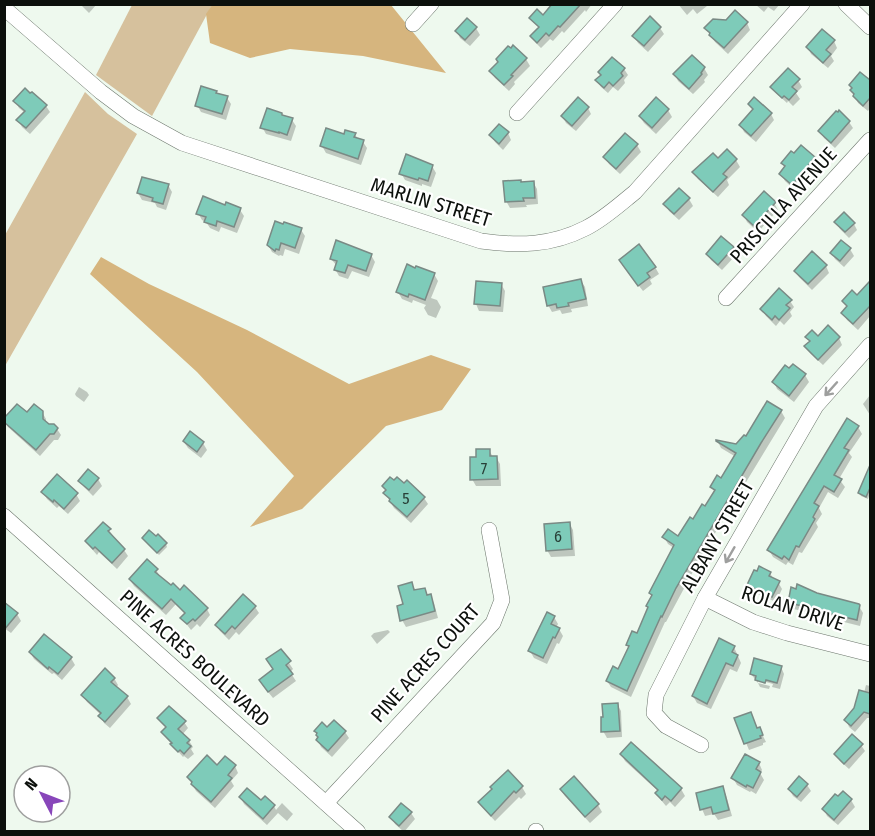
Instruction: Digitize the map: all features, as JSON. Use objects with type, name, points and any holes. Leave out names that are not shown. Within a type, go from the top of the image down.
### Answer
[{"type":"street","points":[[413,24],[431,4]]},
{"type":"street","points":[[517,113],[615,4]]},
{"type":"street","name":"MARLIN STREET","points":[[4,8],[101,92],[133,116],[182,143],[481,242],[511,245],[538,243],[566,236],[586,228],[609,213],[634,192],[802,4]]},
{"type":"street","points":[[846,4],[870,27]]},
{"type":"street","name":"PRISCILLA AVENUE","points":[[726,298],[870,140]]},
{"type":"street","name":"ALBANY STREET","points":[[701,745],[666,726],[654,713],[656,695],[705,598],[816,406],[870,345]]},
{"type":"street","name":"PINE ACRES BOULEVARD","points":[[4,516],[358,831]]},
{"type":"street","name":"PINE ACRES COURT","points":[[326,803],[493,623],[502,600],[489,530]]},
{"type":"street","name":"ROLAN DRIVE","points":[[705,598],[753,622],[870,654]]},
{"type":"shaded area","points":[[132,5],[212,5],[152,116],[96,75]]},
{"type":"shaded area","points":[[212,5],[391,5],[446,73],[363,56],[290,49],[250,58],[210,43],[206,14]]},
{"type":"shaded area","points":[[85,92],[108,114],[137,134],[5,366],[5,235]]},
{"type":"shaded area","points":[[101,257],[149,284],[247,330],[349,384],[431,355],[471,369],[442,410],[386,426],[302,509],[250,527],[294,476],[197,372],[90,274]]},
{"type":"building","points":[[552,4],[581,4],[560,27],[558,26],[549,36],[546,33],[537,43],[530,36],[539,27],[529,18],[537,9],[543,15]]},
{"type":"building","points":[[735,10],[748,22],[724,48],[704,28],[713,19],[726,20]]},
{"type":"building","points":[[650,16],[661,27],[644,46],[632,36]]},
{"type":"building","points":[[467,18],[477,27],[465,40],[455,31]]},
{"type":"building","points":[[822,29],[835,40],[826,50],[831,54],[823,63],[806,47]]},
{"type":"building","points":[[513,45],[527,58],[504,85],[489,71],[508,46],[511,48]]},
{"type":"building","points":[[692,55],[705,67],[689,89],[673,74]]},
{"type":"building","points":[[612,57],[625,68],[621,73],[623,76],[613,86],[609,82],[604,88],[595,80],[601,75],[598,72]]},
{"type":"building","points":[[788,68],[800,79],[792,87],[797,91],[789,100],[784,96],[782,98],[770,87]]},
{"type":"building","points":[[860,72],[870,80],[870,98],[863,106],[853,96],[849,85]]},
{"type":"building","points":[[201,86],[228,96],[222,114],[195,106]]},
{"type":"building","points":[[25,88],[47,105],[26,128],[16,120],[25,111],[13,101]]},
{"type":"building","points":[[578,97],[589,107],[572,126],[561,116]]},
{"type":"building","points":[[656,97],[669,109],[652,128],[639,116]]},
{"type":"building","points":[[754,97],[772,113],[751,136],[739,125],[753,109],[748,104]]},
{"type":"building","points":[[267,108],[293,118],[287,135],[260,128]]},
{"type":"building","points":[[839,110],[850,121],[831,143],[818,131]]},
{"type":"building","points":[[499,124],[509,132],[499,144],[489,135]]},
{"type":"building","points":[[326,128],[344,134],[345,130],[356,133],[354,137],[364,140],[358,159],[320,146]]},
{"type":"building","points":[[625,133],[638,144],[616,169],[603,157]]},
{"type":"building","points":[[801,145],[815,157],[792,185],[779,174],[785,166],[781,163],[791,151],[794,153]]},
{"type":"building","points":[[727,149],[737,159],[723,174],[727,177],[713,192],[692,172],[713,153],[718,158]]},
{"type":"building","points":[[406,154],[433,165],[428,181],[399,174]]},
{"type":"building","points":[[142,177],[169,184],[163,204],[137,193]]},
{"type":"building","points":[[521,180],[521,182],[534,181],[535,198],[505,202],[503,181]]},
{"type":"building","points":[[679,188],[690,198],[674,214],[663,204]]},
{"type":"building","points":[[764,191],[776,202],[754,226],[742,215]]},
{"type":"building","points":[[203,196],[225,205],[226,202],[241,208],[234,227],[217,221],[216,226],[204,222],[206,217],[196,214]]},
{"type":"building","points":[[844,212],[855,223],[845,232],[834,222]]},
{"type":"building","points":[[275,221],[302,228],[295,248],[281,243],[279,250],[275,251],[267,245]]},
{"type":"building","points":[[721,236],[734,247],[718,265],[706,254]]},
{"type":"building","points":[[336,240],[372,254],[366,271],[348,265],[345,273],[334,270],[337,261],[330,259]]},
{"type":"building","points":[[841,240],[851,248],[840,261],[830,253]]},
{"type":"building","points":[[639,244],[656,267],[647,273],[650,277],[638,286],[619,260]]},
{"type":"building","points":[[812,251],[827,265],[808,284],[794,271]]},
{"type":"building","points":[[407,264],[435,273],[425,300],[396,292]]},
{"type":"building","points":[[581,279],[586,299],[568,303],[569,306],[557,308],[556,304],[547,306],[543,287]]},
{"type":"building","points":[[476,281],[502,283],[500,306],[474,304]]},
{"type":"building","points":[[870,281],[870,306],[853,324],[841,313],[847,306],[842,301],[852,290],[857,295]]},
{"type":"building","points":[[779,288],[792,300],[786,305],[790,308],[779,320],[775,316],[772,320],[760,309]]},
{"type":"building","points":[[828,325],[840,337],[818,360],[804,346],[810,341],[805,337],[812,330],[818,336]]},
{"type":"building","points":[[793,364],[806,374],[789,396],[772,382],[785,365],[789,368]]},
{"type":"building","points":[[767,401],[782,410],[676,588],[627,691],[606,681],[613,666],[618,669],[629,646],[626,645],[632,631],[637,633],[652,595],[649,593],[674,545],[662,537],[668,529],[678,536],[690,517],[693,519],[702,504],[705,506],[715,490],[710,487],[717,475],[721,478],[736,453],[716,440],[736,444],[744,435],[746,436]]},
{"type":"building","points":[[17,404],[27,412],[34,404],[43,411],[43,419],[58,428],[36,450],[4,422],[4,418]]},
{"type":"building","points":[[847,418],[859,426],[844,448],[849,450],[834,475],[842,479],[834,492],[824,486],[814,503],[819,506],[813,517],[815,519],[799,547],[796,546],[789,560],[784,556],[782,559],[767,550]]},
{"type":"building","points":[[190,431],[204,442],[197,452],[183,441]]},
{"type":"building","points":[[476,449],[490,449],[490,456],[497,456],[498,479],[470,480],[470,457],[476,457]]},
{"type":"building","points":[[870,465],[870,488],[866,497],[858,493]]},
{"type":"building","points":[[88,469],[99,478],[89,490],[78,481]]},
{"type":"building","points":[[57,474],[78,493],[64,509],[41,492]]},
{"type":"building","points":[[390,477],[394,480],[397,477],[404,483],[407,480],[425,497],[407,517],[383,493],[386,490],[382,486]]},
{"type":"building","points":[[103,522],[111,529],[108,531],[125,549],[112,563],[85,541]]},
{"type":"building","points":[[570,522],[572,549],[546,551],[544,524]]},
{"type":"building","points":[[149,530],[156,536],[158,534],[167,543],[157,553],[142,538]]},
{"type":"building","points":[[147,559],[158,569],[155,572],[171,585],[173,583],[180,590],[184,585],[208,608],[195,621],[193,619],[187,624],[180,618],[185,613],[171,599],[162,609],[129,579]]},
{"type":"building","points":[[759,566],[771,572],[769,576],[780,581],[772,597],[747,585],[754,570],[757,571]]},
{"type":"building","points":[[412,582],[414,590],[425,588],[427,595],[431,594],[435,611],[400,621],[397,606],[403,604],[398,586]]},
{"type":"building","points":[[797,584],[817,593],[859,604],[857,620],[788,603],[791,587],[796,589]]},
{"type":"building","points":[[243,594],[256,606],[235,629],[232,626],[225,634],[215,625]]},
{"type":"building","points":[[4,602],[18,613],[4,630]]},
{"type":"building","points":[[547,612],[555,616],[551,624],[560,628],[543,658],[528,651]]},
{"type":"building","points":[[44,634],[72,657],[58,674],[49,667],[48,669],[29,652]]},
{"type":"building","points":[[719,638],[735,646],[732,652],[738,655],[733,666],[726,663],[707,704],[692,696]]},
{"type":"building","points":[[281,649],[291,661],[286,665],[293,674],[268,692],[259,680],[273,669],[266,659]]},
{"type":"building","points":[[754,658],[782,666],[777,683],[755,680],[756,676],[750,674]]},
{"type":"building","points":[[105,668],[115,678],[111,682],[128,696],[105,722],[98,716],[101,713],[81,695]]},
{"type":"building","points":[[859,690],[870,693],[870,714],[864,712],[851,726],[844,720],[854,708]]},
{"type":"building","points":[[618,703],[620,731],[601,732],[602,704]]},
{"type":"building","points":[[169,706],[186,721],[178,729],[190,740],[187,743],[191,746],[184,754],[180,750],[178,752],[161,732],[166,727],[157,718]]},
{"type":"building","points":[[751,712],[757,728],[760,727],[763,735],[760,736],[761,738],[744,744],[734,718]]},
{"type":"building","points":[[334,720],[346,731],[328,751],[316,740],[318,737],[314,731],[322,722],[327,727]]},
{"type":"building","points":[[852,734],[863,744],[844,764],[834,754]]},
{"type":"building","points":[[631,742],[682,788],[671,801],[665,796],[662,800],[655,793],[658,790],[620,754]]},
{"type":"building","points":[[745,754],[760,762],[756,769],[761,772],[753,788],[747,785],[746,787],[731,778]]},
{"type":"building","points":[[207,755],[217,765],[225,756],[236,765],[228,775],[232,778],[211,802],[191,784],[192,782],[187,777]]},
{"type":"building","points":[[508,770],[523,786],[516,793],[514,791],[491,816],[478,802]]},
{"type":"building","points":[[574,776],[599,804],[585,817],[560,789]]},
{"type":"building","points":[[799,776],[808,784],[797,797],[788,789]]},
{"type":"building","points":[[723,786],[729,810],[713,814],[711,807],[700,810],[696,793]]},
{"type":"building","points":[[247,788],[261,800],[265,796],[275,805],[263,819],[239,797]]},
{"type":"building","points":[[843,791],[852,799],[834,820],[822,809],[835,794],[838,796]]},
{"type":"building","points":[[401,803],[412,812],[399,826],[389,817]]}]
